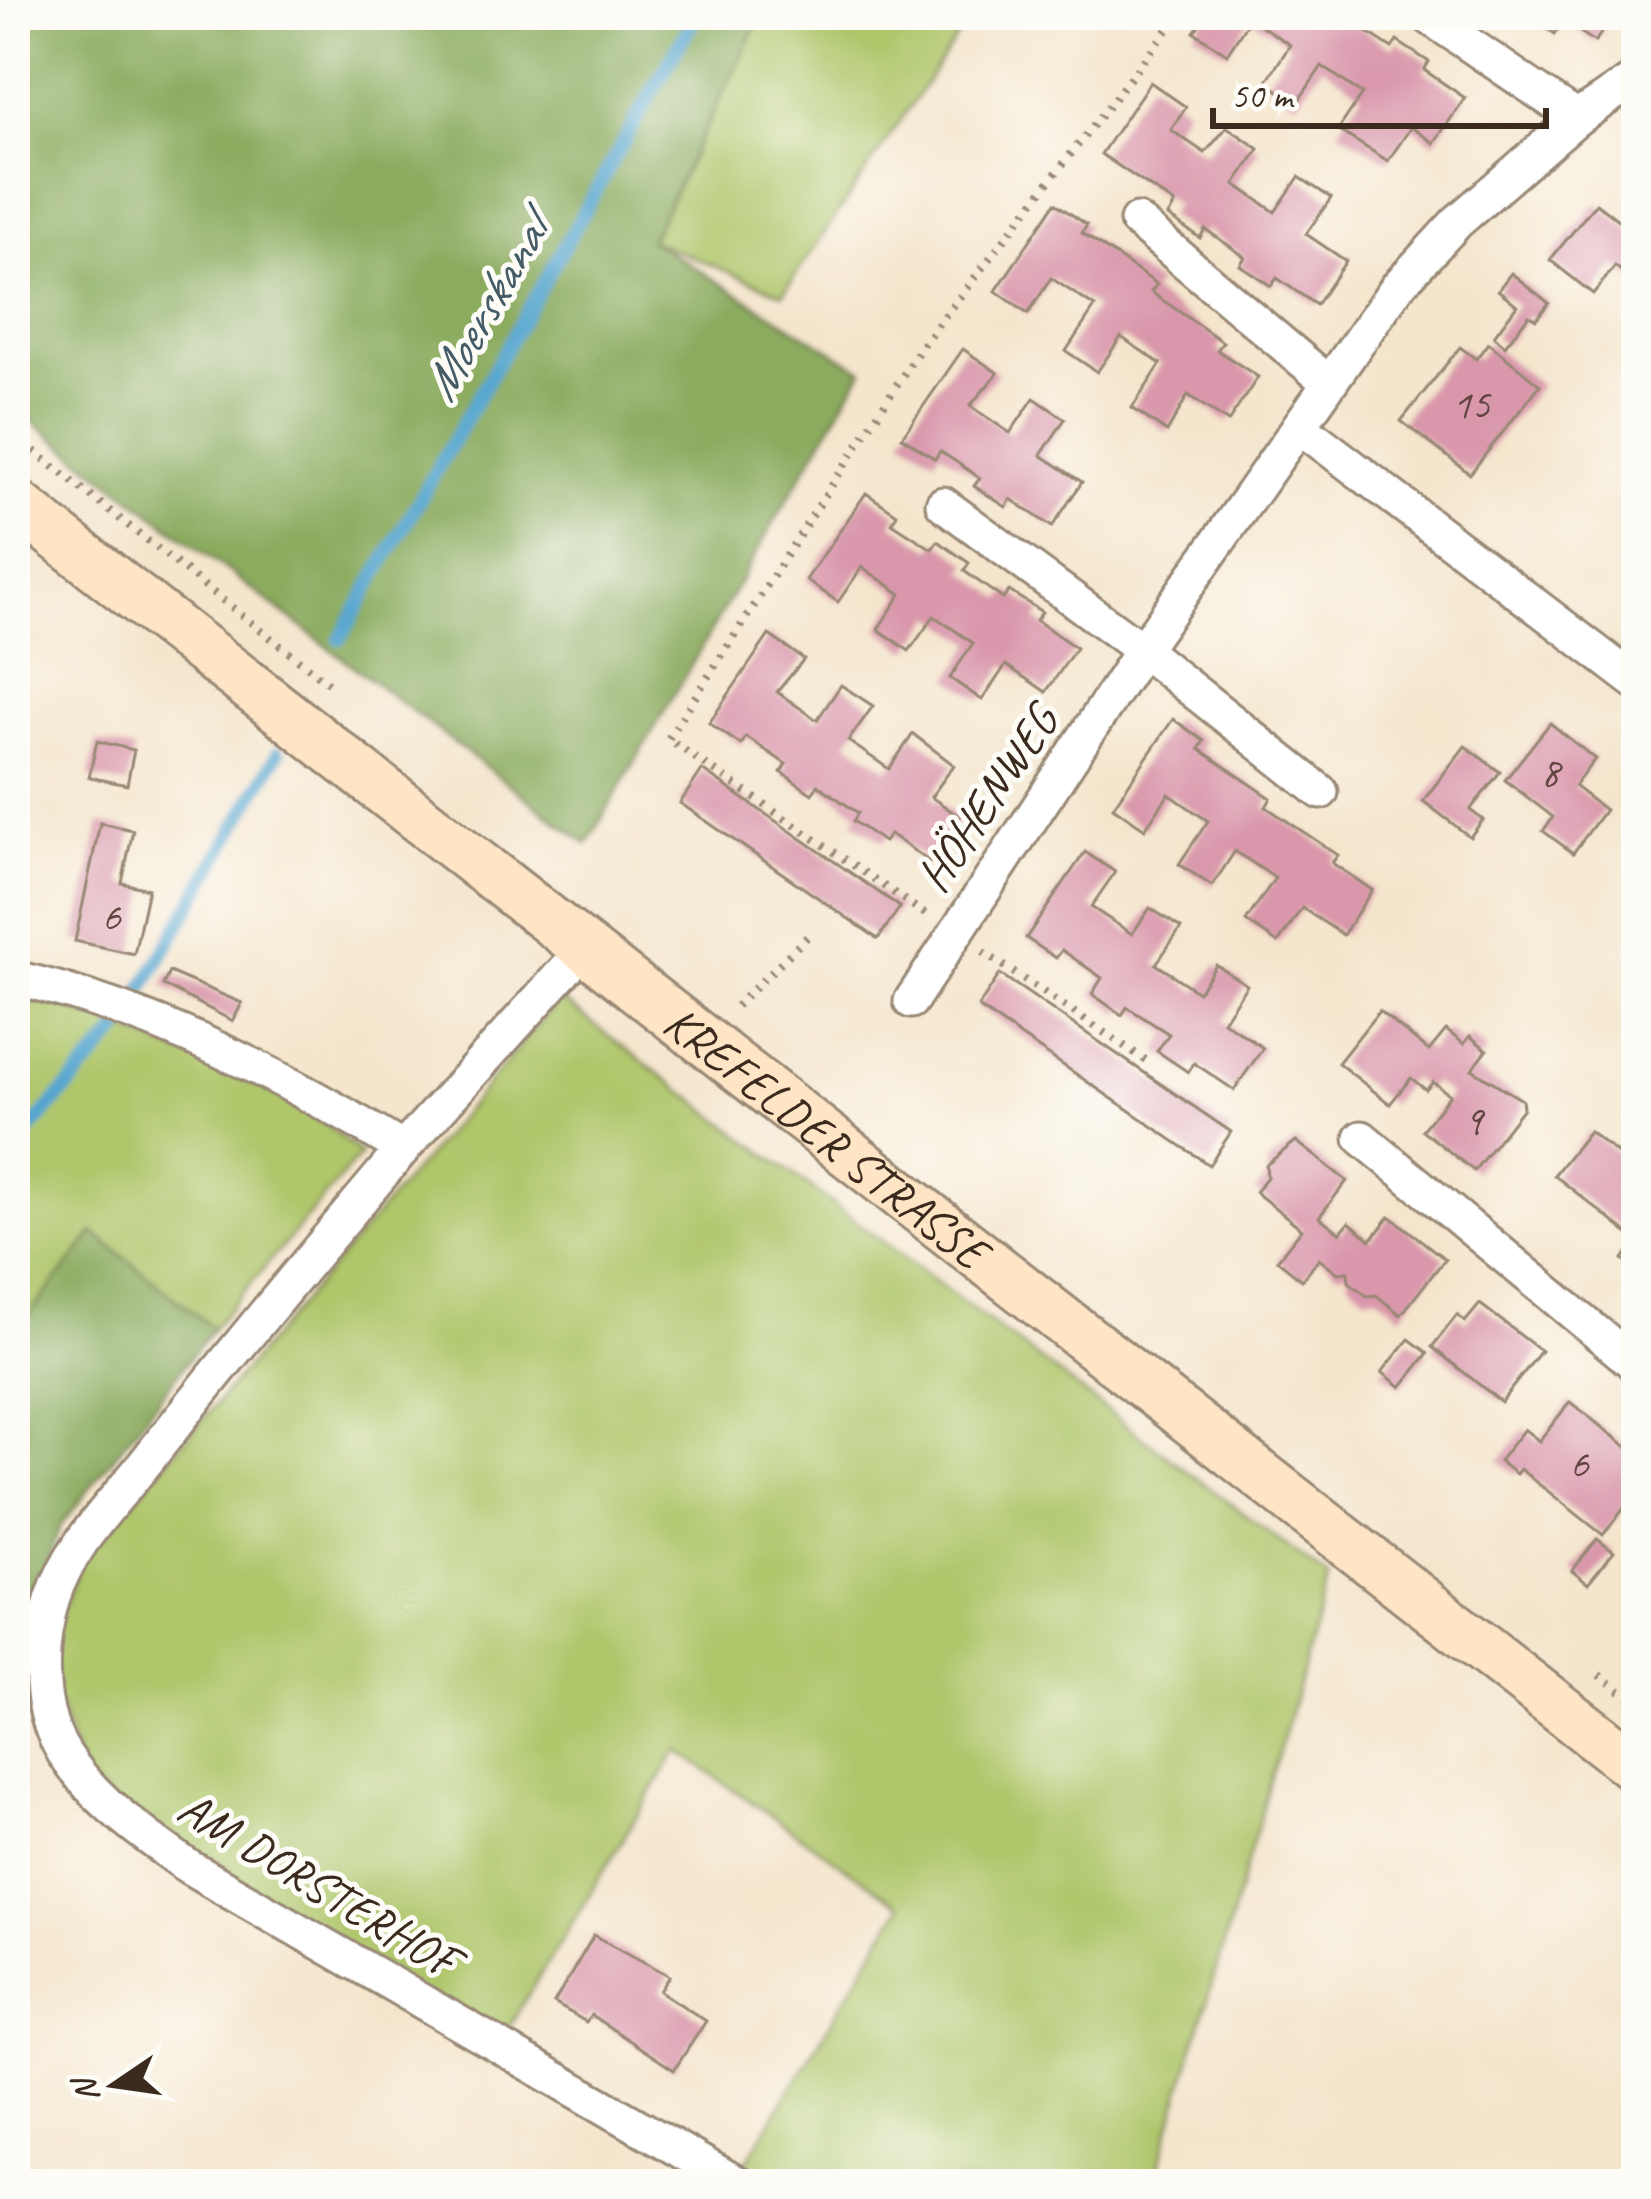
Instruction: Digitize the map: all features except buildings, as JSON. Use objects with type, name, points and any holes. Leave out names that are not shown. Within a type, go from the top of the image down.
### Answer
[{"type":"main road","name":"KREFELDER STRASSE","points":[[15,503],[1636,1768]]},
{"type":"street","points":[[1426,15],[1577,118]]},
{"type":"street","name":"HÖHENWEG","points":[[911,1001],[1142,650],[1397,287],[1442,238],[1577,118],[1636,78]]},
{"type":"street","points":[[1137,221],[1329,383]]},
{"type":"street","points":[[1299,426],[1636,682]]},
{"type":"street","points":[[944,504],[1142,650],[1321,792]]},
{"type":"street","name":"AM DORSTERHOF","points":[[586,947],[403,1149],[235,1348],[71,1557],[52,1600],[41,1660],[51,1727],[85,1779],[134,1827],[189,1867],[738,2184]]},
{"type":"street","points":[[15,979],[87,994],[317,1096],[403,1149]]},
{"type":"street","points":[[1362,1138],[1636,1365]]},
{"type":"path","points":[[697,760],[668,739],[923,344],[1179,15]]},
{"type":"path","points":[[736,1006],[812,933]]},
{"type":"green space","points":[[15,15],[762,15],[650,240],[863,370],[587,844],[15,409]]},
{"type":"green space","points":[[762,15],[972,15],[783,294],[650,240]]},
{"type":"green space","points":[[15,998],[79,1010],[303,1105],[361,1154],[213,1328],[94,1234],[15,1332]]},
{"type":"green space","points":[[560,999],[1329,1578],[1154,2184],[734,2182],[901,1906],[677,1750],[497,2046],[189,1867],[85,1779],[41,1660],[82,1561]]},
{"type":"green space","points":[[94,1233],[213,1328],[60,1527],[15,1647],[15,1332]]},
{"type":"waterway","name":"Moerskanal","points":[[340,639],[696,15]]},
{"type":"waterway","name":"Moerskanal","points":[[142,990],[278,753]]},
{"type":"waterway","name":"Moerskanal","points":[[15,1146],[119,1031]]}]
